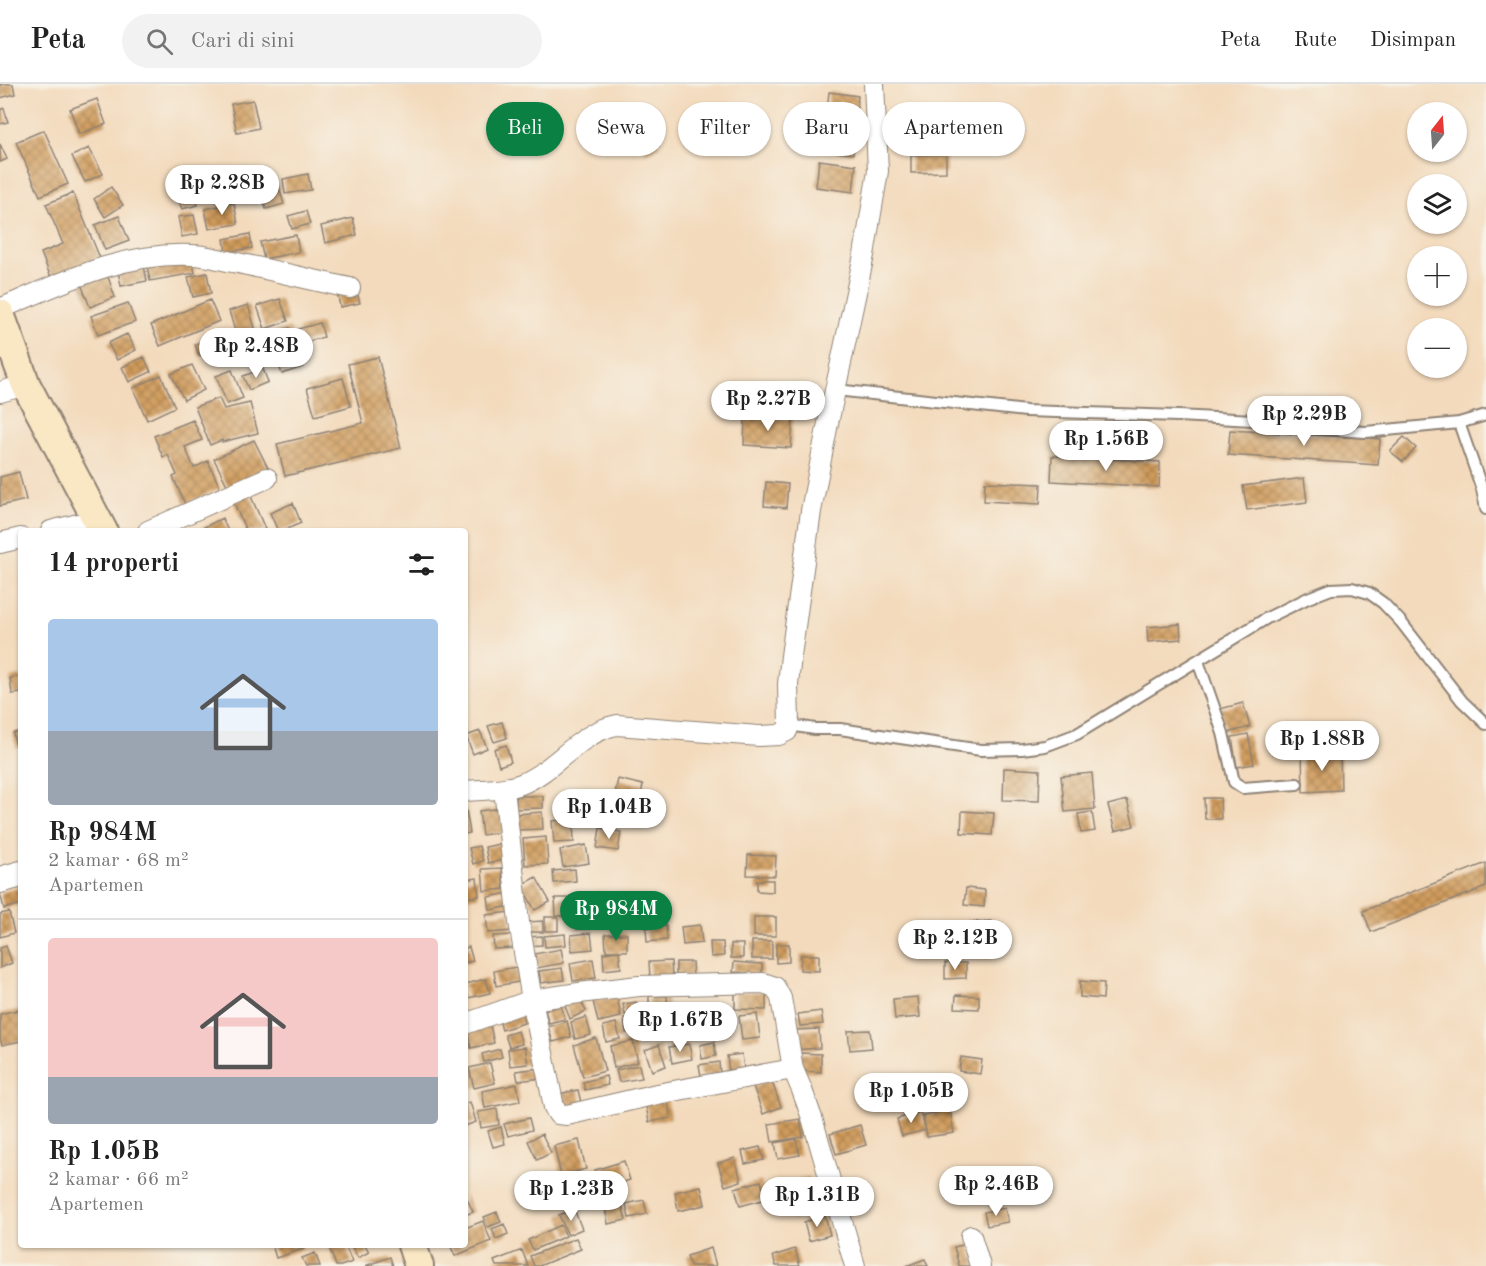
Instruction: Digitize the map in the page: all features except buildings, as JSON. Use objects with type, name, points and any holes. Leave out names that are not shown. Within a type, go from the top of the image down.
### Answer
[{"type":"main road","points":[[0,312],[13,388],[101,525]]},
{"type":"main road","points":[[413,1248],[419,1266]]},
{"type":"street","points":[[468,791],[504,789],[531,780],[594,733],[606,727],[617,725],[759,736],[779,735],[787,732],[792,645],[811,511],[864,255],[878,171],[874,84]]},
{"type":"street","points":[[0,312],[66,280],[101,267],[175,255],[194,255],[350,288]]},
{"type":"street","points":[[155,528],[267,477]]},
{"type":"street","points":[[76,528],[101,525]]},
{"type":"street","points":[[0,543],[18,539]]},
{"type":"street","points":[[504,789],[519,922],[532,1000],[554,1107],[558,1114],[567,1115],[657,1094],[793,1069]]},
{"type":"street","points":[[0,880],[18,875]]},
{"type":"street","points":[[468,1023],[532,1000],[579,993],[639,986],[763,983],[775,987],[781,998],[793,1069],[812,1118],[855,1266]]},
{"type":"street","points":[[971,1236],[980,1266]]},
{"type":"lane","points":[[836,390],[1026,411],[1253,420],[1366,432],[1459,423],[1486,415]]},
{"type":"lane","points":[[1459,423],[1482,489],[1486,509]]},
{"type":"lane","points":[[789,725],[815,729],[840,729],[981,750],[1045,746],[1077,734],[1267,618],[1331,589],[1352,588],[1369,593],[1383,603],[1401,622],[1461,701],[1486,724]]},
{"type":"lane","points":[[1198,661],[1223,733],[1234,782],[1243,788],[1297,784]]}]
